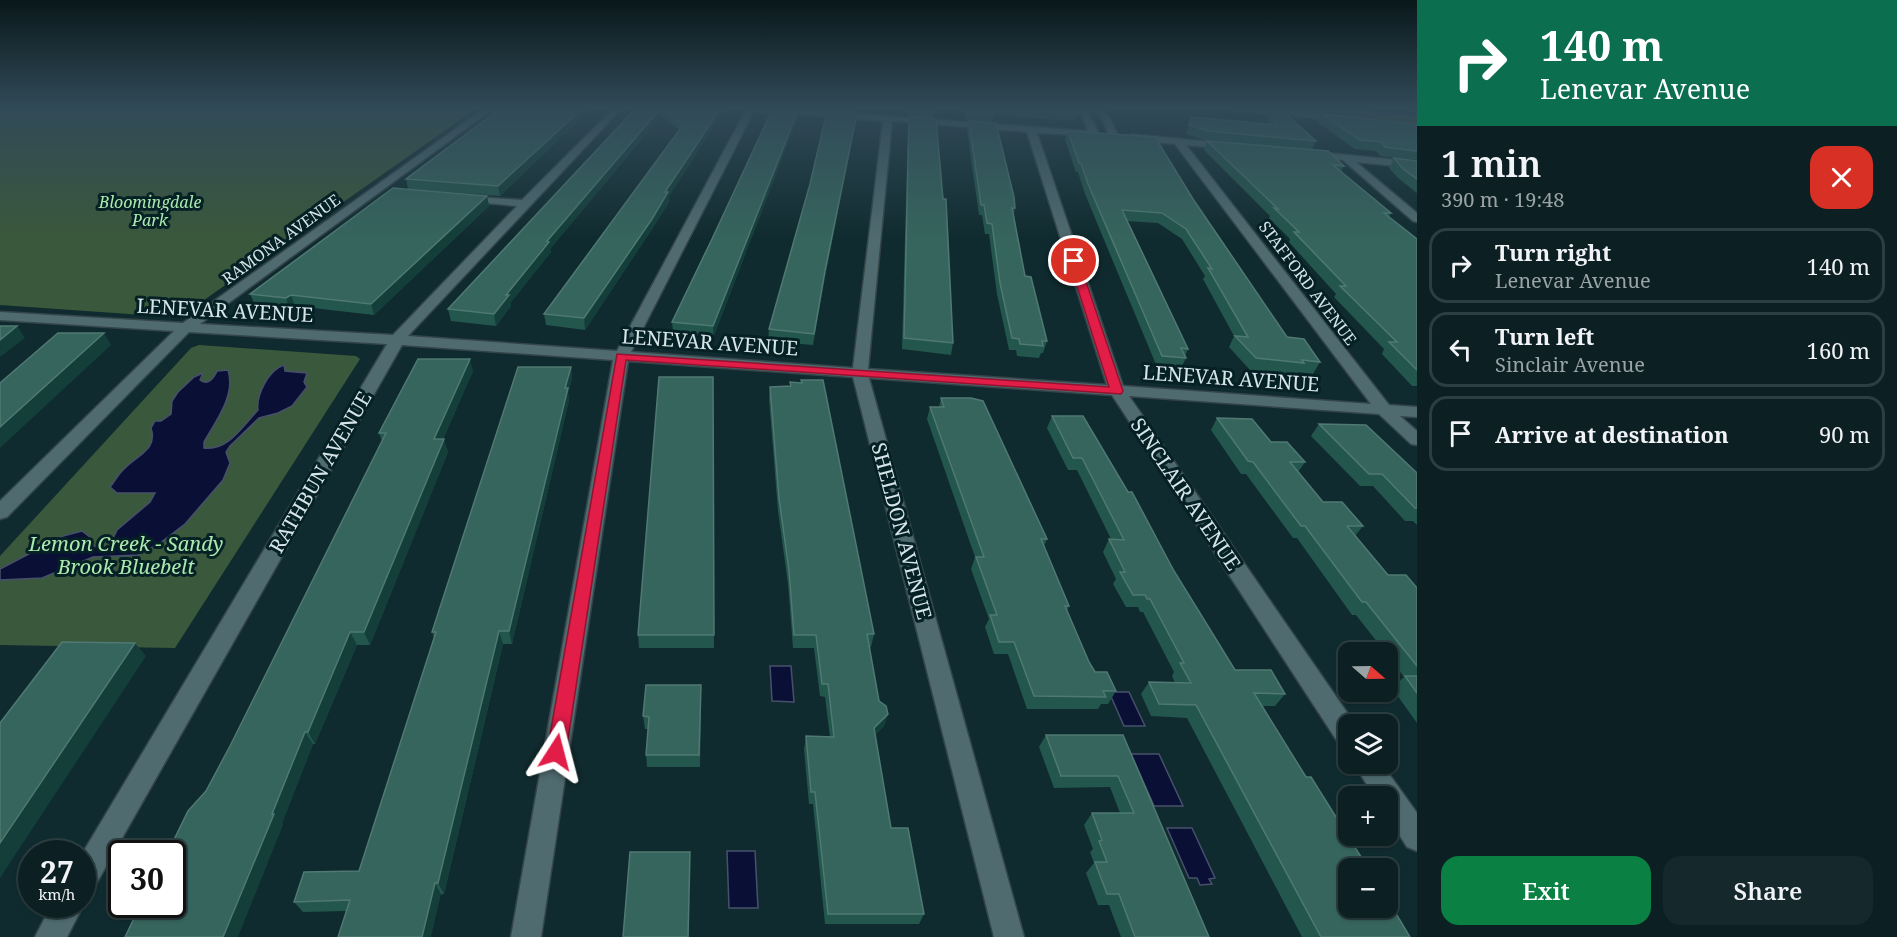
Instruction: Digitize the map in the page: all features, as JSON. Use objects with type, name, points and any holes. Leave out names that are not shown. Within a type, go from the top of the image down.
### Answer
[{"type":"street","name":"RAMONA AVENUE","points":[[0,512],[184,328],[383,191],[434,152]]},
{"type":"street","name":"RATHBUN AVENUE","points":[[96,857],[397,340],[575,152]]},
{"type":"street","points":[[526,937],[621,357],[728,152]]},
{"type":"street","name":"SHELDON AVENUE","points":[[884,152],[860,373],[1009,937]]},
{"type":"street","name":"SINCLAIR AVENUE","points":[[1038,152],[1117,391],[1338,721]]},
{"type":"street","name":"STAFFORD AVENUE","points":[[1186,152],[1384,410],[1417,440]]},
{"type":"street","points":[[1301,153],[1417,165]]},
{"type":"street","points":[[1346,158],[1417,219]]},
{"type":"street","points":[[456,197],[525,203]]},
{"type":"street","name":"LENEVAR AVENUE","points":[[0,316],[397,340],[1417,412]]},
{"type":"street","points":[[1374,774],[1417,837]]},
{"type":"street","points":[[50,937],[61,918]]},
{"type":"green space","name":"Bloomingdale Park","points":[[0,152],[415,152],[187,312],[172,317],[0,305]]},
{"type":"green space","name":"Lemon Creek - Sandy Brook Bluebelt","points":[[199,345],[356,356],[360,359],[175,648],[0,645],[0,556],[191,348]]},
{"type":"shaded area","points":[[284,365],[285,371],[307,373],[304,382],[307,387],[292,406],[259,418],[230,446],[226,452],[230,463],[223,480],[185,524],[160,543],[138,555],[93,557],[42,578],[0,580],[0,569],[63,536],[82,531],[91,538],[94,546],[101,549],[109,547],[117,530],[150,502],[155,493],[117,493],[110,487],[123,470],[149,446],[152,441],[151,428],[155,421],[161,421],[171,414],[172,401],[194,377],[203,373],[200,380],[208,382],[217,371],[228,370],[229,389],[224,408],[204,442],[204,448],[213,448],[228,442],[258,410],[264,384],[273,372]]},
{"type":"shaded area","points":[[770,666],[791,666],[794,702],[772,701]]},
{"type":"shaded area","points":[[1109,692],[1129,692],[1145,726],[1124,726]]},
{"type":"shaded area","points":[[1131,754],[1159,754],[1183,806],[1154,806]]},
{"type":"shaded area","points":[[1167,828],[1192,828],[1215,878],[1209,879],[1212,884],[1200,885],[1197,878],[1189,878]]},
{"type":"shaded area","points":[[727,851],[755,851],[758,908],[729,908]]},
{"type":"building","points":[[442,152],[535,152],[498,186],[406,179]]},
{"type":"building","points":[[595,152],[624,152],[547,241],[549,242],[506,295],[509,295],[494,314],[448,309]]},
{"type":"building","points":[[663,152],[692,152],[665,192],[668,192],[652,219],[584,318],[544,314]]},
{"type":"building","points":[[753,152],[782,152],[713,326],[672,322]]},
{"type":"building","points":[[818,152],[849,152],[814,334],[769,329]]},
{"type":"building","points":[[908,152],[939,152],[943,199],[946,199],[953,343],[904,338]]},
{"type":"building","points":[[973,152],[1003,152],[1014,197],[1015,208],[1012,208],[1025,276],[1031,277],[1047,341],[1042,341],[1043,346],[1020,344],[1019,339],[1012,338],[1000,283],[992,224],[987,223],[984,205],[981,205]]},
{"type":"building","points":[[1075,152],[1164,152],[1193,199],[1287,337],[1304,339],[1320,362],[1302,360],[1304,363],[1256,358],[1235,336],[1248,337],[1208,268],[1212,269],[1186,229],[1162,213],[1122,210],[1188,349],[1181,348],[1186,358],[1162,356],[1081,163]]},
{"type":"building","points":[[1218,152],[1329,152],[1344,166],[1333,165],[1391,213],[1384,213],[1417,239],[1417,370],[1389,342],[1397,342],[1340,286],[1346,286],[1294,232],[1299,232],[1274,208],[1278,209]]},
{"type":"building","points":[[1394,158],[1417,161],[1417,179],[1403,169]]},
{"type":"building","points":[[393,188],[487,196],[371,304],[291,295],[286,298],[250,294]]},
{"type":"building","points":[[0,326],[17,326],[0,340]]},
{"type":"building","points":[[58,333],[104,333],[0,427],[0,383]]},
{"type":"building","points":[[418,359],[470,359],[434,439],[444,439],[364,632],[350,632],[308,732],[305,732],[223,937],[125,937],[134,918],[186,918],[186,840],[174,840],[188,811],[206,791],[230,746],[386,433],[379,433]]},
{"type":"building","points":[[518,367],[571,367],[565,388],[568,388],[509,631],[499,631],[438,883],[435,883],[422,937],[338,937],[350,900],[294,902],[304,872],[359,871],[436,632],[432,632]]},
{"type":"building","points":[[659,377],[713,377],[714,635],[638,635]]},
{"type":"building","points":[[801,380],[823,380],[874,634],[867,634],[879,701],[886,706],[888,714],[874,728],[891,828],[908,828],[924,914],[828,914],[815,792],[811,792],[806,736],[834,737],[828,684],[822,684],[816,635],[794,635],[770,387],[791,386],[790,382],[802,383]]},
{"type":"building","points":[[941,398],[971,398],[983,401],[1047,539],[1041,539],[1069,606],[1065,606],[1089,662],[1095,672],[1107,672],[1116,691],[1103,691],[1106,697],[1034,696],[1014,642],[999,642],[990,615],[997,615],[976,557],[984,557],[930,407],[944,407]]},
{"type":"building","points":[[1052,416],[1083,416],[1128,492],[1132,492],[1174,571],[1235,670],[1271,670],[1285,694],[1254,693],[1306,777],[1311,777],[1338,820],[1338,846],[1354,846],[1362,858],[1338,858],[1338,918],[1398,917],[1410,937],[1321,937],[1196,705],[1159,704],[1149,682],[1191,683],[1180,663],[1184,663],[1150,599],[1147,599],[1145,595],[1133,595],[1120,572],[1125,572],[1109,539],[1124,540],[1082,458],[1073,458]]},
{"type":"building","points":[[1217,418],[1252,419],[1271,442],[1287,442],[1305,462],[1290,462],[1323,502],[1342,502],[1363,526],[1347,526],[1388,575],[1406,575],[1417,588],[1417,666],[1366,602],[1362,602],[1253,462],[1248,461]]},
{"type":"building","points":[[1319,424],[1366,425],[1417,473],[1417,508],[1382,474],[1369,474]]},
{"type":"building","points":[[62,642],[135,643],[0,843],[0,723]]},
{"type":"building","points":[[1405,676],[1417,676],[1417,693]]},
{"type":"building","points":[[646,685],[701,685],[699,755],[646,755],[649,717],[643,716]]},
{"type":"building","points":[[1046,735],[1123,735],[1209,937],[1135,937],[1119,894],[1107,894],[1095,862],[1107,862],[1092,813],[1134,813],[1118,776],[1061,776]]},
{"type":"building","points":[[630,852],[690,852],[688,937],[623,937]]},
{"type":"route","points":[[556,752],[621,357],[1117,391],[1074,261]]}]
